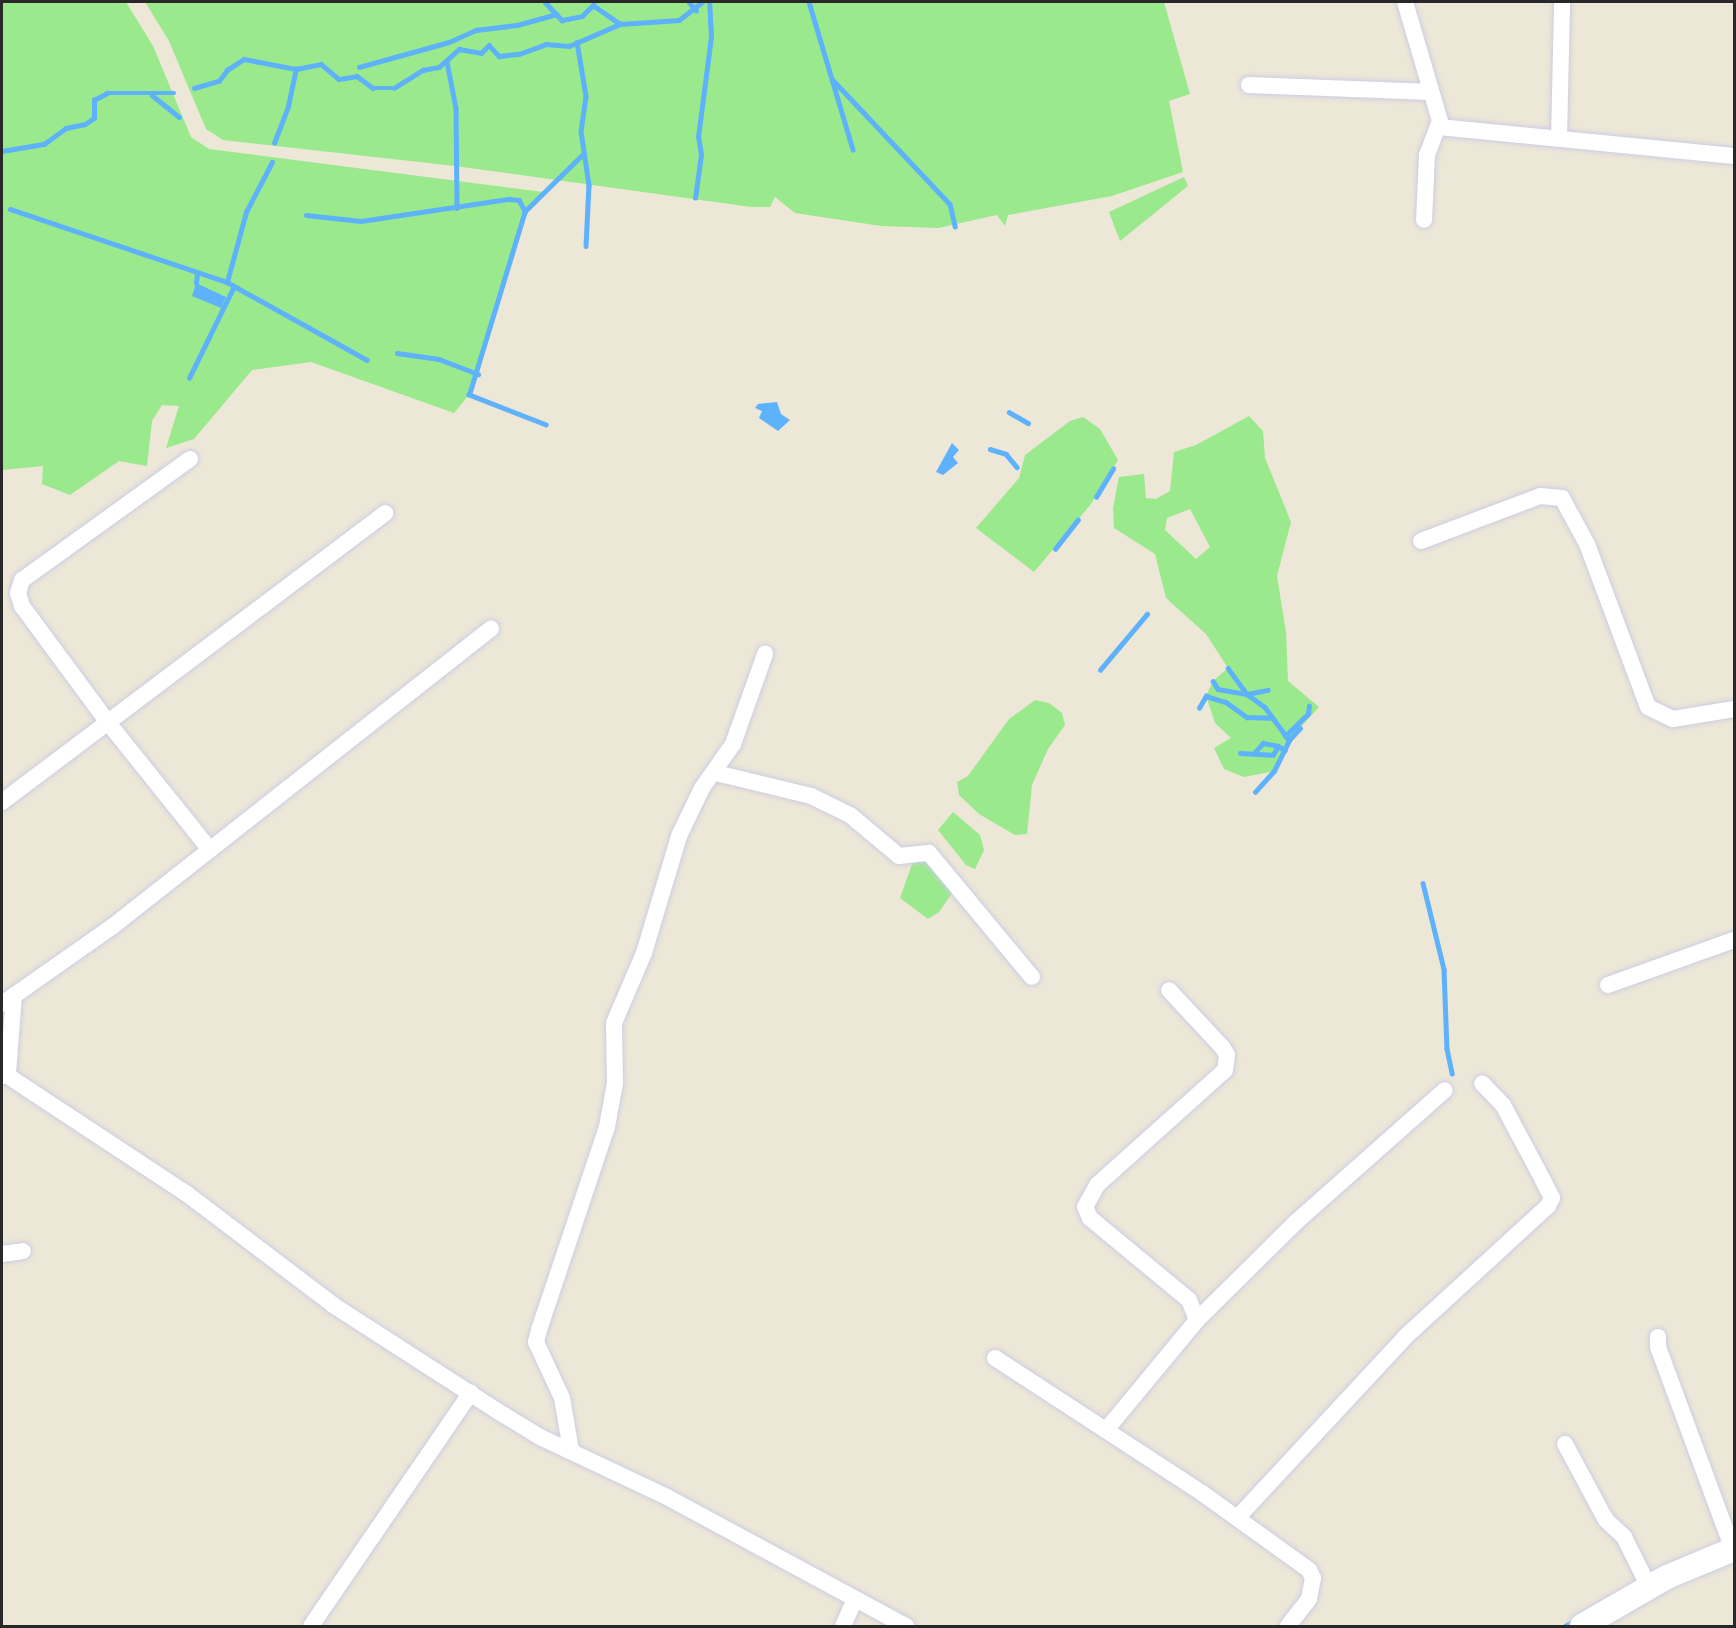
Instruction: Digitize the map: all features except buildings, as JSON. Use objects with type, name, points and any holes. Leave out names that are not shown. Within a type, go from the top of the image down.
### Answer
[{"type":"street","points":[[1405,2],[1439,127],[1427,155],[1424,220]]},
{"type":"street","points":[[1559,139],[1562,2]]},
{"type":"street","points":[[1249,85],[1431,92]]},
{"type":"street","points":[[1439,127],[1734,156]]},
{"type":"street","points":[[190,459],[22,580],[19,586],[22,606],[106,720],[210,850]]},
{"type":"street","points":[[1422,541],[1540,496],[1562,498],[1587,544],[1648,707],[1673,718],[1734,710]]},
{"type":"street","points":[[2,802],[106,720],[385,513]]},
{"type":"street","points":[[490,629],[113,926],[8,999],[4,1074],[196,1201],[333,1305],[540,1437],[667,1497],[854,1601],[906,1626]]},
{"type":"street","points":[[571,1450],[562,1398],[536,1342],[607,1127],[615,1083],[614,1023],[644,953],[679,836],[702,788],[716,773],[739,730],[765,654]]},
{"type":"street","points":[[716,773],[811,796],[850,815],[899,856],[929,853],[1032,977]]},
{"type":"street","points":[[1608,985],[1734,940]]},
{"type":"street","points":[[1169,990],[1223,1047],[1227,1055],[1225,1070],[1097,1185],[1085,1207],[1090,1218],[1190,1300],[1197,1320]]},
{"type":"street","points":[[1238,1517],[1405,1336],[1548,1206],[1552,1198],[1503,1105],[1482,1083]]},
{"type":"street","points":[[1106,1430],[1197,1320],[1295,1223],[1444,1090]]},
{"type":"street","points":[[2,1254],[23,1251]]},
{"type":"street","points":[[1582,1626],[1649,1587],[1734,1549],[1658,1347],[1658,1337]]},
{"type":"street","points":[[995,1358],[1238,1517],[1309,1570],[1313,1578],[1309,1599],[1288,1626]]},
{"type":"street","points":[[311,1626],[471,1392]]},
{"type":"street","points":[[1565,1444],[1606,1520],[1624,1537],[1649,1587]]},
{"type":"street","points":[[843,1626],[854,1601]]},
{"type":"green space","points":[[2,2],[126,2],[153,46],[191,137],[209,149],[543,192],[525,211],[469,395],[454,413],[311,362],[252,370],[194,439],[166,448],[179,406],[162,405],[152,421],[147,466],[119,461],[70,495],[42,484],[43,466],[2,470]]},
{"type":"green space","points":[[145,2],[1164,2],[1190,94],[1169,101],[1183,172],[1112,196],[1008,215],[1005,226],[997,215],[938,228],[881,226],[795,213],[775,197],[770,207],[751,207],[455,166],[223,140],[206,129],[169,41]]},
{"type":"green space","points":[[1184,177],[1188,186],[1120,241],[1109,212]]},
{"type":"green space","points":[[1249,416],[1263,431],[1265,458],[1291,522],[1277,576],[1286,632],[1288,681],[1319,707],[1289,740],[1274,771],[1244,777],[1224,769],[1214,748],[1231,738],[1215,723],[1206,696],[1213,681],[1228,668],[1206,634],[1166,598],[1155,554],[1114,528],[1113,508],[1119,477],[1144,474],[1146,498],[1156,499],[1170,491],[1174,452],[1196,445]],"holes":[[[1190,509],[1210,547],[1196,559],[1165,530],[1167,518]]]},
{"type":"green space","points":[[1083,417],[1100,429],[1118,460],[1091,504],[1034,572],[976,528],[1019,478],[1025,455],[1070,421]]},
{"type":"green space","points":[[1035,700],[1049,703],[1062,713],[1065,725],[1048,749],[1032,785],[1027,834],[1015,835],[979,814],[959,795],[957,782],[968,776],[1009,719]]},
{"type":"green space","points":[[953,812],[980,835],[984,850],[975,869],[966,865],[938,830]]},
{"type":"green space","points":[[916,853],[927,854],[955,889],[939,912],[928,919],[900,898]]},
{"type":"water","points":[[196,283],[226,297],[221,308],[192,296]]},
{"type":"water","points":[[777,402],[781,414],[790,420],[778,431],[759,418],[762,411],[755,408],[758,404]]},
{"type":"water","points":[[952,443],[959,450],[953,457],[958,463],[943,475],[936,472]]},
{"type":"waterway","points":[[545,2],[562,20],[582,16],[593,5],[620,24]]},
{"type":"waterway","points":[[689,2],[696,10]]},
{"type":"waterway","points":[[194,88],[219,81],[227,70],[244,59],[296,69],[321,64],[339,79],[357,76],[373,88],[394,88],[423,70],[439,67],[459,49],[481,53],[489,45],[499,56],[519,54],[546,44],[569,46],[620,24],[679,20],[702,2]]},
{"type":"waterway","points":[[695,198],[701,155],[698,137],[711,37],[709,2]]},
{"type":"waterway","points":[[809,2],[853,150]]},
{"type":"waterway","points":[[359,67],[449,42],[476,30],[517,25],[557,14]]},
{"type":"waterway","points":[[577,42],[586,96],[581,131],[589,185],[586,246]]},
{"type":"waterway","points":[[447,62],[456,108],[457,208]]},
{"type":"waterway","points":[[274,143],[288,106],[296,69]]},
{"type":"waterway","points":[[833,80],[950,204],[955,226]]},
{"type":"waterway","points":[[2,151],[44,144],[66,128],[85,124],[94,118],[94,100],[107,93],[174,93]]},
{"type":"waterway","points":[[152,95],[179,117]]},
{"type":"waterway","points":[[546,425],[469,395],[525,211],[582,155]]},
{"type":"waterway","points":[[10,209],[227,282],[246,212],[272,162]]},
{"type":"waterway","points":[[306,215],[361,221],[509,199],[519,200],[525,211]]},
{"type":"waterway","points":[[196,283],[197,273]]},
{"type":"waterway","points":[[227,282],[367,360]]},
{"type":"waterway","points":[[189,378],[233,288]]},
{"type":"waterway","points":[[397,353],[439,359],[478,374]]},
{"type":"waterway","points":[[1009,412],[1028,423]]},
{"type":"waterway","points":[[990,449],[1006,454],[1017,467]]},
{"type":"waterway","points":[[1096,497],[1113,469]]},
{"type":"waterway","points":[[1055,549],[1078,520]]},
{"type":"waterway","points":[[1100,670],[1147,614]]},
{"type":"waterway","points":[[1228,668],[1247,694],[1265,707],[1289,740]]},
{"type":"waterway","points":[[1213,681],[1218,689],[1247,694],[1268,690]]},
{"type":"waterway","points":[[1199,708],[1206,696],[1226,702],[1247,717],[1270,718]]},
{"type":"waterway","points":[[1285,736],[1308,714],[1309,706]]},
{"type":"waterway","points":[[1255,792],[1274,771],[1289,740],[1300,728]]},
{"type":"waterway","points":[[1255,752],[1263,743],[1278,746]]},
{"type":"waterway","points":[[1240,753],[1273,755],[1278,746],[1285,750]]},
{"type":"waterway","points":[[1423,883],[1444,969],[1447,1049],[1452,1073]]},
{"type":"waterway","points":[[1565,1626],[1576,1620]]}]
